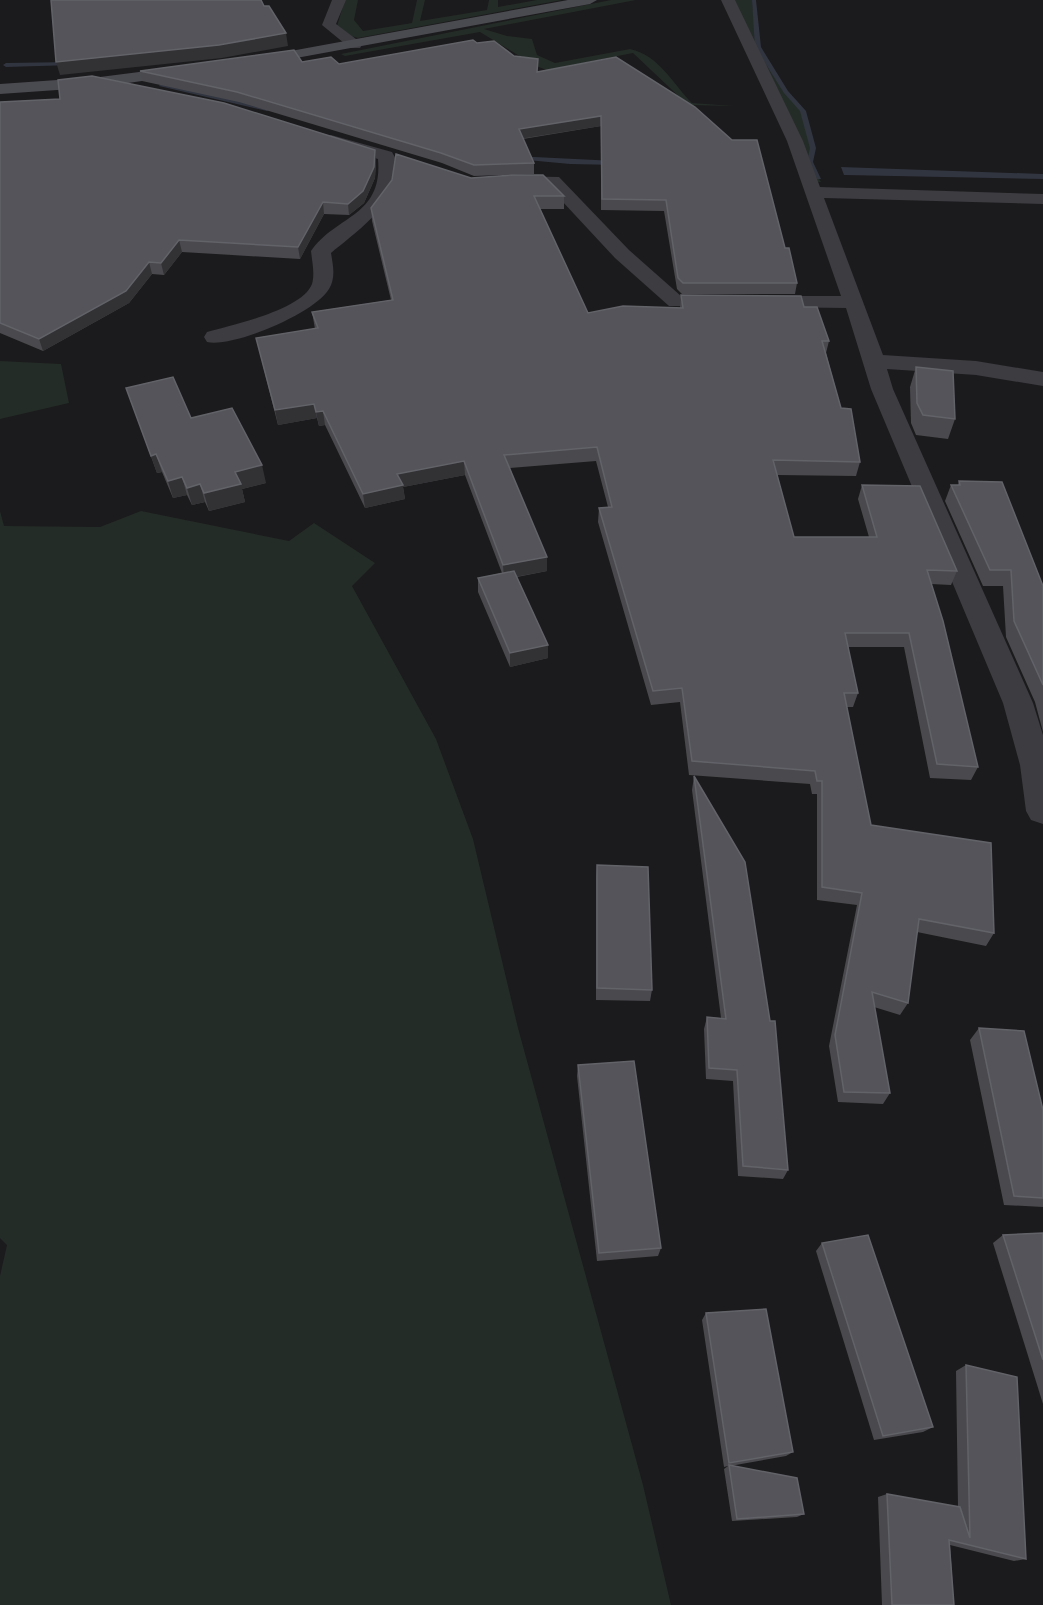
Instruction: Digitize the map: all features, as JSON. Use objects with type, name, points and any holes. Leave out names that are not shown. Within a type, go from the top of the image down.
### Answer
[{"type":"main road","points":[[231,65],[355,45],[590,0]]},
{"type":"main road","points":[[0,89],[100,82],[200,69]]},
{"type":"street","points":[[329,25],[339,0]]},
{"type":"street","points":[[728,0],[759,69],[781,108],[854,302],[882,389],[916,474],[1018,703],[1036,765],[1043,811]]},
{"type":"street","points":[[316,8],[329,25],[355,45]]},
{"type":"street","points":[[100,82],[168,92]]},
{"type":"street","points":[[215,337],[286,313],[320,289],[324,277],[321,251],[370,212],[386,185],[394,158],[309,133]]},
{"type":"street","points":[[482,183],[553,181],[622,254],[676,302],[854,302]]},
{"type":"street","points":[[813,192],[1043,199]]},
{"type":"street","points":[[874,361],[976,368],[1043,379]]},
{"type":"shaded area","points":[[345,0],[358,0],[354,20],[363,31],[412,23],[417,0],[425,0],[420,21],[487,10],[489,0],[498,0],[498,7],[537,0],[562,0],[358,38],[337,26]]},
{"type":"shaded area","points":[[611,0],[636,0],[484,29],[507,36],[532,39],[537,55],[555,63],[630,49],[658,64],[692,103],[734,106],[688,105],[633,53],[547,70],[536,66],[480,32],[345,56],[341,54]]},
{"type":"shaded area","points":[[730,0],[752,0],[756,42],[785,92],[801,111],[811,148],[809,162],[821,182],[817,182]]},
{"type":"shaded area","points":[[841,167],[1043,174],[1043,179],[844,175]]},
{"type":"shaded area","points":[[0,361],[61,364],[69,403],[0,419]]},
{"type":"shaded area","points":[[0,511],[4,526],[100,527],[141,511],[289,541],[314,523],[375,563],[352,586],[436,739],[473,839],[518,1028],[643,1485],[671,1605],[0,1605],[0,1276],[7,1245],[0,1238]]},
{"type":"building","points":[[51,0],[261,0],[264,6],[269,6],[286,33],[219,45],[56,62]]},
{"type":"building","points":[[473,40],[477,43],[494,41],[514,56],[538,59],[537,72],[616,57],[695,107],[732,140],[757,140],[785,248],[789,248],[797,283],[683,283],[678,278],[666,200],[602,199],[601,116],[519,129],[534,163],[474,165],[237,92],[140,71],[294,50],[302,62],[331,57],[339,64]]},
{"type":"building","points":[[92,76],[224,103],[375,150],[374,167],[363,191],[348,204],[323,202],[298,247],[179,240],[161,263],[149,262],[126,291],[39,339],[0,323],[0,102],[60,99],[58,80]]},
{"type":"building","points":[[396,154],[471,178],[543,175],[564,196],[534,196],[588,313],[623,306],[683,308],[681,295],[801,296],[804,307],[817,307],[829,341],[822,341],[841,408],[851,409],[860,462],[773,460],[794,537],[877,537],[862,485],[920,486],[957,571],[927,570],[943,621],[978,767],[937,764],[909,633],[845,633],[858,693],[844,693],[871,825],[991,843],[994,933],[919,919],[908,1003],[872,992],[890,1093],[844,1092],[835,1035],[862,893],[822,887],[822,781],[817,781],[815,771],[692,761],[682,688],[653,691],[599,508],[612,507],[597,447],[504,455],[547,557],[503,565],[464,461],[397,474],[403,485],[363,494],[323,411],[316,412],[314,404],[275,410],[256,338],[318,328],[312,312],[393,300],[371,208],[392,180]]},
{"type":"building","points":[[916,367],[953,371],[955,419],[923,415],[917,403]]},
{"type":"building","points":[[173,377],[191,418],[232,408],[262,465],[235,472],[241,484],[204,493],[200,484],[187,488],[182,477],[168,481],[156,454],[151,456],[126,388]]},
{"type":"building","points":[[959,481],[1002,482],[1043,586],[1043,685],[1014,621],[1011,570],[990,570],[951,485],[960,485]]},
{"type":"building","points":[[514,571],[548,645],[510,653],[478,578]]},
{"type":"building","points":[[694,776],[745,862],[770,1021],[775,1021],[788,1170],[743,1166],[737,1070],[709,1068],[707,1017],[726,1019]]},
{"type":"building","points":[[597,865],[648,867],[652,990],[597,988]]},
{"type":"building","points":[[979,1028],[1024,1031],[1043,1110],[1043,1198],[1014,1196]]},
{"type":"building","points":[[634,1061],[661,1248],[599,1253],[578,1065]]},
{"type":"building","points":[[1043,1233],[1043,1360],[1003,1235]]},
{"type":"building","points":[[868,1235],[933,1427],[883,1436],[822,1243]]},
{"type":"building","points":[[766,1309],[793,1452],[729,1463],[706,1313]]},
{"type":"building","points":[[966,1365],[1017,1377],[1026,1559],[949,1540],[954,1605],[892,1605],[887,1494],[960,1507],[970,1538]]},
{"type":"building","points":[[729,1465],[797,1478],[804,1514],[737,1519]]},
{"type":"waterway","points":[[754,0],[758,47],[786,92],[803,111],[813,148],[810,162],[819,178]]},
{"type":"waterway","points":[[6,65],[71,64]]},
{"type":"waterway","points":[[161,85],[267,109]]},
{"type":"waterway","points":[[516,157],[616,163]]}]
